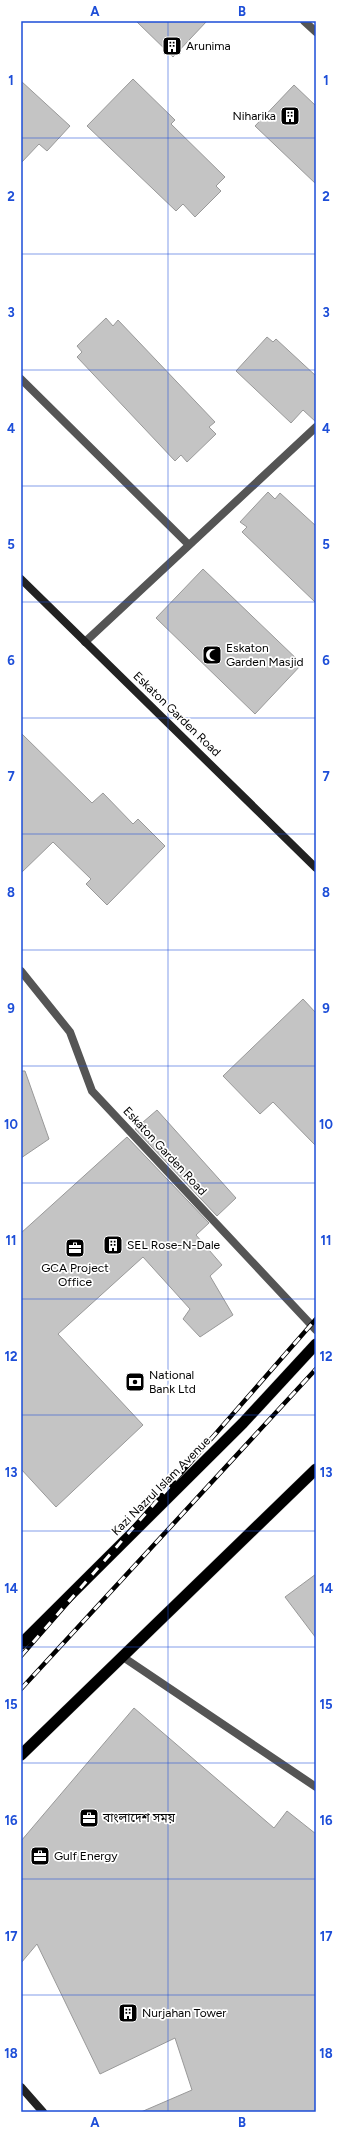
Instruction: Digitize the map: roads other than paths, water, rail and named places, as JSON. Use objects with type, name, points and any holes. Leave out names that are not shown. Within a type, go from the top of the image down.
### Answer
[{"type":"highway","name":"Kazi Nazrul Islam Avenue","points":[[21,1644],[243,1424],[316,1344]]},
{"type":"highway","points":[[21,1755],[316,1469]]},
{"type":"main road","name":"Eskaton Garden Road","points":[[21,579],[316,868]]},
{"type":"main road","points":[[21,2087],[42,2112]]},
{"type":"street","points":[[304,21],[316,32]]},
{"type":"street","points":[[21,379],[188,546]]},
{"type":"street","points":[[85,642],[316,427]]},
{"type":"street","name":"Eskaton Garden Road","points":[[21,971],[70,1032],[92,1091],[316,1330]]},
{"type":"street","points":[[123,1657],[316,1787]]},
{"type":"railway","points":[[21,1656],[316,1319]]},
{"type":"railway","points":[[21,1689],[316,1369]]},
{"type":"place","name":"Arunima","points":[[172,46]]},
{"type":"place","name":"Niharika","points":[[290,116]]},
{"type":"place","name":"Eskaton Garden Masjid","points":[[212,655]]},
{"type":"place","name":"SEL Rose-N-Dale","points":[[113,1245]]},
{"type":"place","name":"GCA Project Office","points":[[75,1248]]},
{"type":"place","name":"National Bank Ltd","points":[[135,1382]]},
{"type":"place","name":"বাংলাদেশ সময়","points":[[89,1818]]},
{"type":"place","name":"Gulf Energy","points":[[40,1856]]},
{"type":"place","name":"Nurjahan Tower","points":[[128,2013]]}]
